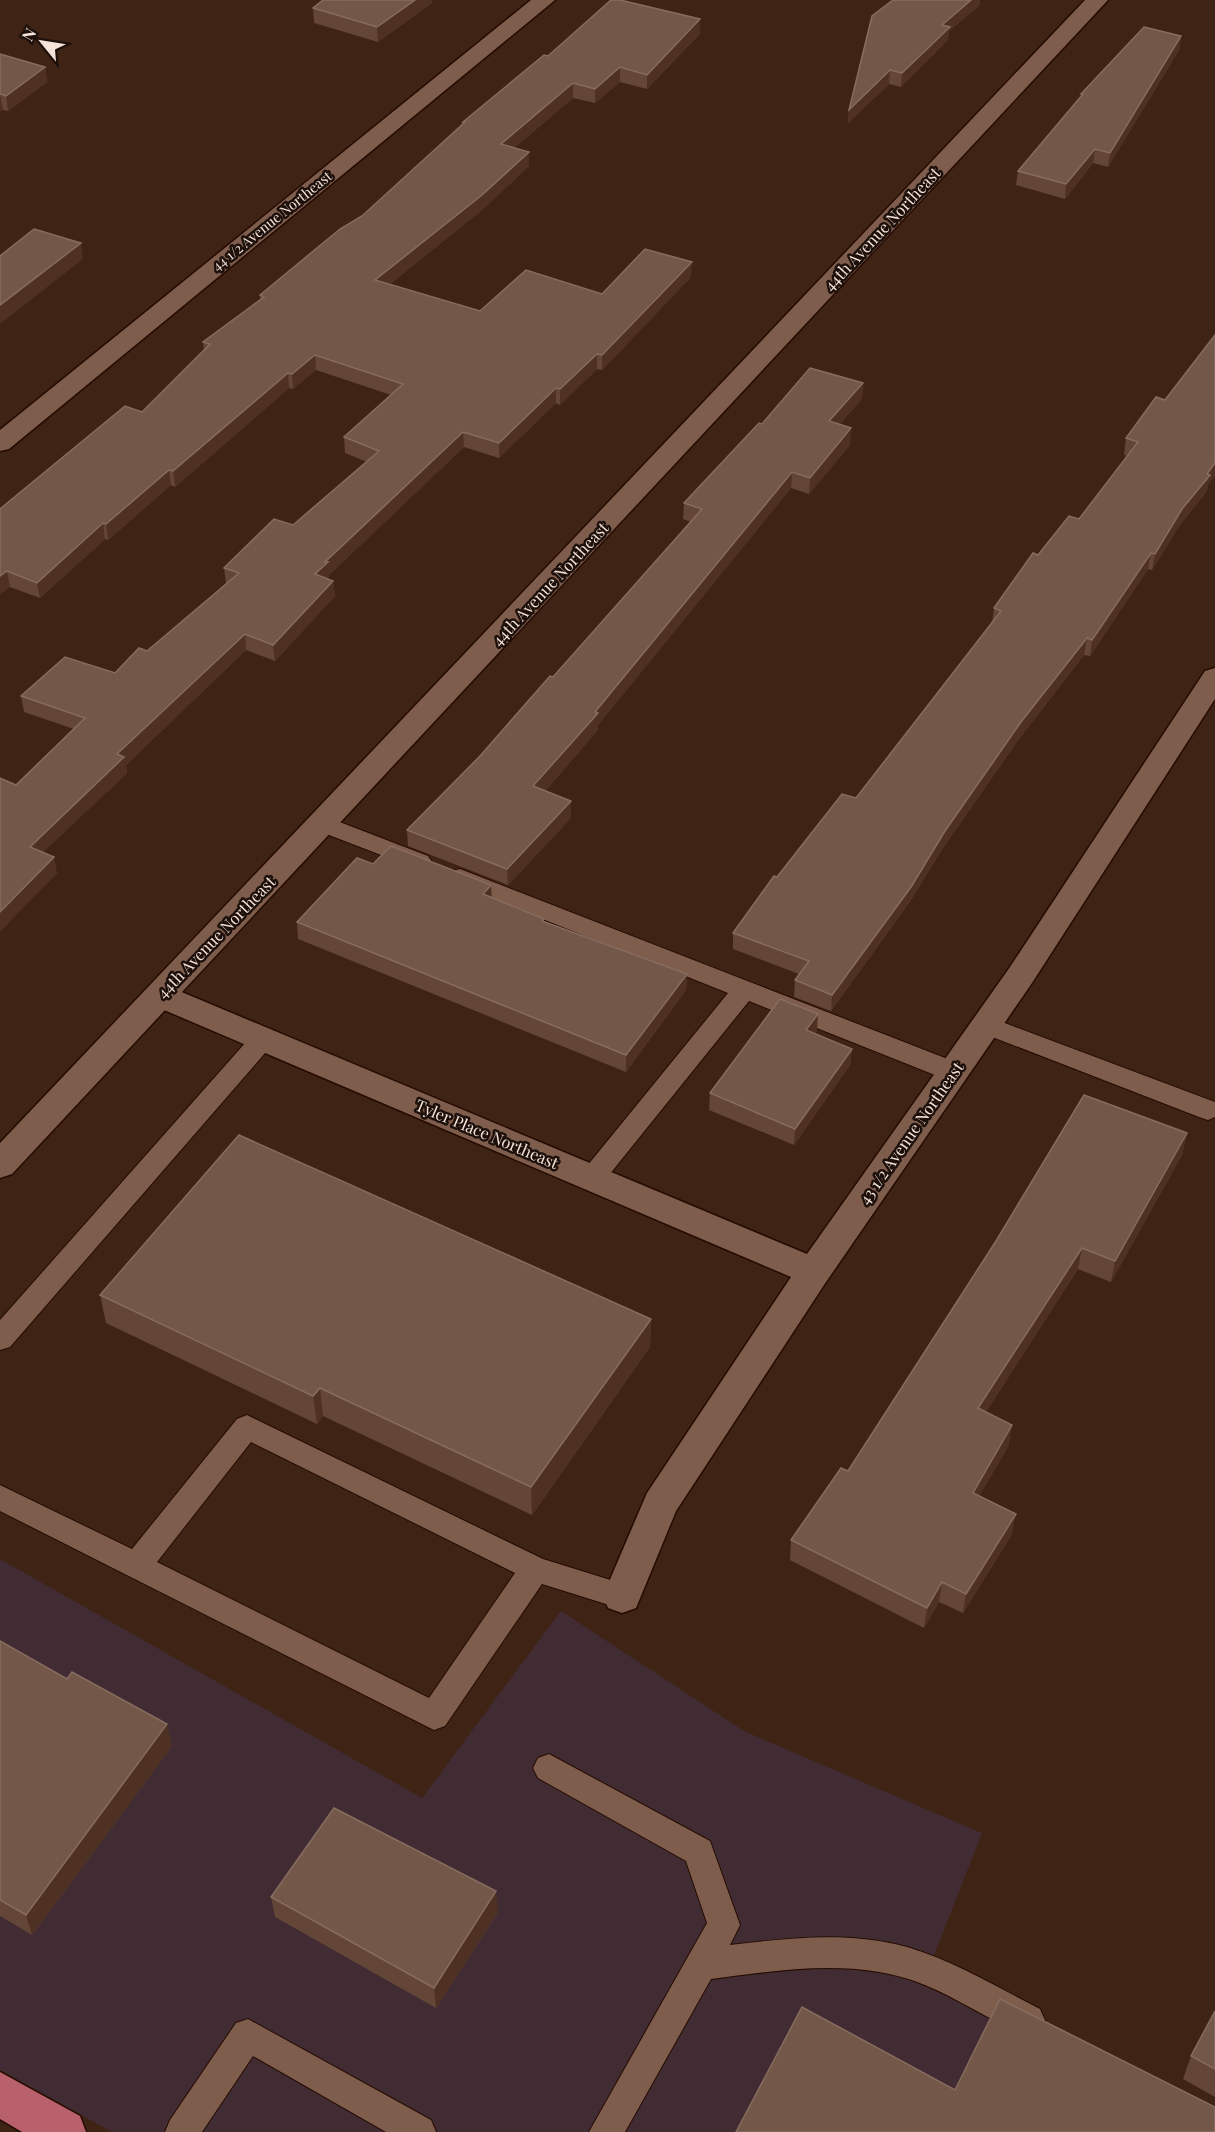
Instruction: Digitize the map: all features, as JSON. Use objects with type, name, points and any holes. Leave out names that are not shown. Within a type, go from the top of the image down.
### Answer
[{"type":"main road","points":[[0,2094],[64,2132]]},
{"type":"street","name":"44 1/2 Avenue Northeast","points":[[0,443],[544,0]]},
{"type":"street","name":"44th Avenue Northeast","points":[[0,1165],[324,824],[1097,0]]},
{"type":"street","name":"43 1/2 Avenue Northeast","points":[[622,1596],[660,1504],[814,1272],[986,1025],[1215,677]]},
{"type":"street","name":"Tyler Place Northeast","points":[[161,996],[814,1272]]},
{"type":"lane","points":[[324,824],[954,1072]]},
{"type":"lane","points":[[592,1178],[745,989]]},
{"type":"lane","points":[[986,1025],[1208,1110]]},
{"type":"lane","points":[[0,1339],[263,1039]]},
{"type":"lane","points":[[135,1567],[247,1427],[535,1569],[622,1596]]},
{"type":"lane","points":[[0,1497],[434,1716],[535,1569]]},
{"type":"lane","points":[[549,1768],[699,1851],[724,1925],[606,2132]]},
{"type":"lane","points":[[700,1965],[823,1952],[891,1959],[943,1977],[1058,2036]]},
{"type":"lane","points":[[182,2132],[249,2035],[419,2132]]},
{"type":"shaded area","points":[[0,1559],[422,1798],[561,1611],[744,1731],[982,1833],[924,1981],[1215,2132],[112,2132],[0,2070]]},
{"type":"building","points":[[323,0],[415,0],[377,27],[313,8]]},
{"type":"building","points":[[611,0],[620,0],[700,19],[647,75],[620,67],[595,89],[573,83],[501,144],[529,152],[482,195],[375,280],[480,311],[526,270],[602,294],[645,249],[692,262],[602,355],[597,354],[560,389],[556,388],[499,443],[463,432],[325,562],[328,562],[315,574],[333,581],[273,645],[245,634],[117,754],[124,757],[30,847],[54,857],[0,912],[0,778],[16,785],[85,718],[21,696],[65,657],[115,673],[139,648],[147,651],[239,573],[224,568],[274,519],[293,525],[379,451],[344,437],[403,384],[315,355],[292,374],[288,373],[173,471],[169,470],[106,524],[103,523],[37,583],[7,571],[0,576],[0,509],[125,406],[142,412],[210,344],[203,342],[264,297],[260,295],[340,229],[362,216],[465,122],[463,122],[544,55],[548,56]]},
{"type":"building","points":[[893,0],[971,0],[942,25],[950,27],[902,73],[890,70],[849,110],[872,16]]},
{"type":"building","points":[[1144,27],[1181,36],[1110,153],[1095,149],[1066,184],[1018,171],[1083,94],[1081,94]]},
{"type":"building","points":[[0,54],[45,67],[6,96],[0,94]]},
{"type":"building","points":[[34,229],[81,243],[0,305],[0,256]]},
{"type":"building","points":[[1215,335],[1215,463],[1207,474],[1210,475],[1182,509],[1155,554],[1151,553],[1092,640],[1087,638],[1021,722],[945,831],[911,887],[832,995],[795,980],[809,961],[733,933],[774,876],[777,877],[842,794],[856,798],[1001,611],[994,608],[1033,553],[1038,555],[1069,516],[1079,519],[1138,442],[1126,438],[1156,397],[1165,400]]},
{"type":"building","points":[[810,368],[863,383],[829,421],[851,428],[810,478],[792,472],[595,712],[598,713],[533,786],[571,801],[507,869],[407,830],[480,756],[550,676],[553,677],[702,509],[684,503],[759,423],[762,424]]},
{"type":"building","points":[[391,846],[491,885],[483,894],[544,919],[542,921],[687,974],[626,1055],[297,922],[357,858],[373,864]]},
{"type":"building","points":[[780,999],[818,1014],[806,1030],[852,1049],[795,1129],[710,1093]]},
{"type":"building","points":[[1084,1095],[1187,1133],[1115,1261],[1082,1248],[978,1408],[1012,1425],[973,1493],[1016,1514],[966,1594],[942,1582],[927,1608],[791,1540],[841,1468],[848,1471],[996,1241]]},
{"type":"building","points":[[239,1135],[651,1319],[531,1487],[320,1388],[313,1396],[100,1295]]},
{"type":"building","points":[[0,1641],[67,1679],[72,1672],[167,1724],[26,1915],[0,1900]]},
{"type":"building","points":[[334,1808],[496,1891],[434,1988],[271,1897]]},
{"type":"building","points":[[1000,1999],[1215,2107],[1215,2132],[736,2132],[802,2007],[955,2090]]},
{"type":"building","points":[[1215,2011],[1215,2069],[1191,2056]]}]
